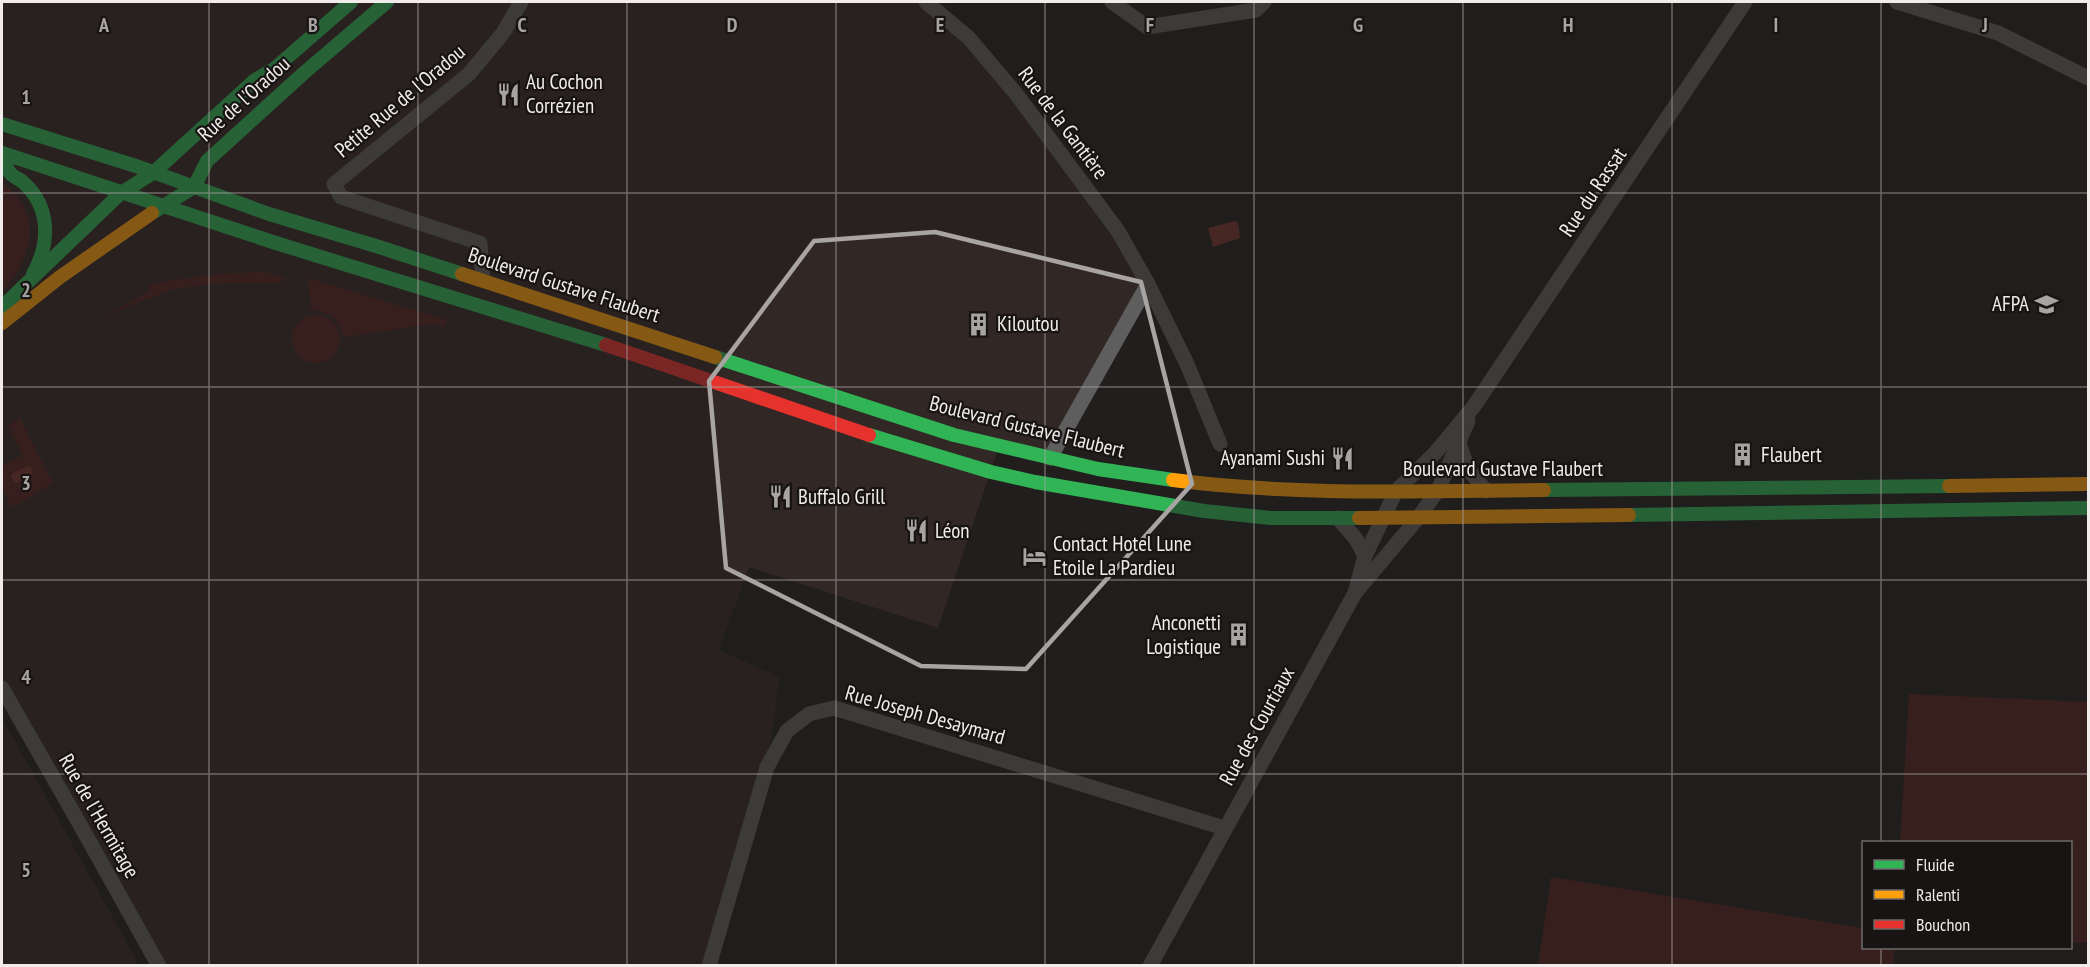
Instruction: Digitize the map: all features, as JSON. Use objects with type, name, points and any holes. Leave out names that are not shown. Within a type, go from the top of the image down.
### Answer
[{"type":"main road","name":"Rue de l'Oradou","points":[[26,284],[56,258],[121,193],[153,172],[255,80],[274,69],[351,2]]},
{"type":"main road","name":"Rue de l'Oradou","points":[[194,187],[207,161],[304,72],[387,2]]},
{"type":"main road","name":"Boulevard Gustave Flaubert","points":[[2,124],[153,172],[249,208],[350,237],[954,435],[1050,458],[1148,477],[1218,486],[1290,491],[2088,484]]},
{"type":"main road","points":[[2,153],[346,266],[599,344],[835,424],[991,472],[1204,512],[1271,518],[1418,518],[2088,508]]},
{"type":"main road","points":[[2,153],[8,172],[24,183],[38,200],[45,216],[47,237],[39,264],[26,284],[2,307]]},
{"type":"main road","points":[[2,323],[60,278],[162,206],[194,187]]},
{"type":"street","name":"Petite Rue de l'Oradou","points":[[483,280],[480,243],[341,197],[334,184],[469,74],[497,41],[521,2]]},
{"type":"street","name":"Rue de la Gantière","points":[[926,2],[969,38],[1017,94],[1118,231],[1148,284],[1187,364],[1221,444]]},
{"type":"street","points":[[1112,2],[1147,27],[1256,10],[1264,2]]},
{"type":"street","name":"Rue du Rassat","points":[[1382,518],[1396,491],[1436,452],[1474,406],[1745,2]]},
{"type":"street","points":[[1897,2],[1998,33],[2088,78]]},
{"type":"street","points":[[1050,458],[1148,284]]},
{"type":"street","name":"Rue du Rassat","points":[[1418,518],[1438,490],[1474,406]]},
{"type":"street","points":[[1459,443],[1468,469],[1486,491]]},
{"type":"street","points":[[1338,518],[1356,539],[1365,556]]},
{"type":"street","points":[[1355,593],[1365,556],[1382,518]]},
{"type":"street","name":"Rue des Courtiaux","points":[[1150,966],[1355,593],[1418,518]]},
{"type":"street","name":"Rue de l'Hermitage","points":[[2,688],[159,966]]},
{"type":"street","name":"Rue Joseph Desaymard","points":[[709,966],[767,767],[787,731],[809,714],[834,708],[1224,828]]},
{"type":"highlighted area","points":[[935,232],[1141,282],[1192,484],[1026,669],[921,666],[726,568],[709,381],[814,241]]},
{"type":"shaded area","points":[[2,2],[926,2],[969,38],[1148,284],[1050,458],[999,447],[938,628],[749,567],[719,650],[780,677],[767,766],[709,965],[158,965],[2,689]]},
{"type":"shaded area","points":[[2,183],[16,195],[25,209],[29,222],[29,236],[20,265],[2,293]]},
{"type":"shaded area","points":[[1238,222],[1240,238],[1213,247],[1208,228]]},
{"type":"shaded area","points":[[265,272],[288,279],[275,283],[224,283],[174,289],[103,318],[149,291],[148,286],[206,276]]},
{"type":"shaded area","points":[[308,278],[447,320],[445,326],[431,324],[344,337],[339,324],[333,317],[311,309]]},
{"type":"shaded area","points":[[316,315],[333,322],[340,339],[333,356],[316,363],[299,356],[292,339],[299,322]]},
{"type":"shaded area","points":[[20,418],[53,483],[12,508],[2,488],[2,466],[23,455],[8,425]]},
{"type":"shaded area","points":[[31,467],[32,475],[24,477],[17,483],[14,482],[11,477],[13,473]]},
{"type":"shaded area","points":[[1909,694],[2088,702],[2088,942],[2072,943],[2072,841],[1900,841]]},
{"type":"shaded area","points":[[2,718],[131,950],[138,965],[2,965]]},
{"type":"shaded area","points":[[1551,877],[1862,928],[1862,949],[1895,949],[1893,965],[1538,965]]},
{"type":"traffic: fast","points":[[2,307],[121,193],[153,173],[255,80],[274,69],[351,2]]},
{"type":"traffic: fast","points":[[152,213],[194,187],[207,161],[305,72],[387,2]]},
{"type":"traffic: fast","points":[[2,124],[139,167],[269,214],[462,274]]},
{"type":"traffic: fast","points":[[2,153],[279,244],[606,345]]},
{"type":"traffic: fast","points":[[3,154],[8,171],[33,193],[43,215],[45,227],[43,251],[33,274]]},
{"type":"traffic: fast","points":[[715,357],[954,435],[1098,469],[1173,480]]},
{"type":"traffic: fast","points":[[869,435],[991,472],[1035,482],[1204,511],[1271,518],[1359,518]]},
{"type":"traffic: fast","points":[[1544,490],[1949,486]]},
{"type":"traffic: fast","points":[[1629,515],[2088,508]]},
{"type":"traffic: slow","points":[[2,323],[60,277],[152,213]]},
{"type":"traffic: slow","points":[[462,274],[715,357]]},
{"type":"traffic: slow","points":[[1173,480],[1312,490],[1544,490]]},
{"type":"traffic: slow","points":[[1949,486],[2088,484]]},
{"type":"traffic: slow","points":[[1359,518],[1629,515]]},
{"type":"traffic: jam","points":[[606,345],[869,435]]},
{"type":"place","name":"Au Cochon Corrézien","points":[[508,94]]},
{"type":"place","name":"AFPA","points":[[2047,304]]},
{"type":"place","name":"Kiloutou","points":[[979,324]]},
{"type":"place","name":"Flaubert","points":[[1743,455]]},
{"type":"place","name":"Ayanami Sushi","points":[[1343,458]]},
{"type":"place","name":"Buffalo Grill","points":[[780,497]]},
{"type":"place","name":"Léon","points":[[917,531]]},
{"type":"place","name":"Contact Hotel Lune Etoile La Pardieu","points":[[1035,556]]},
{"type":"place","name":"Anconetti Logistique","points":[[1239,635]]}]
